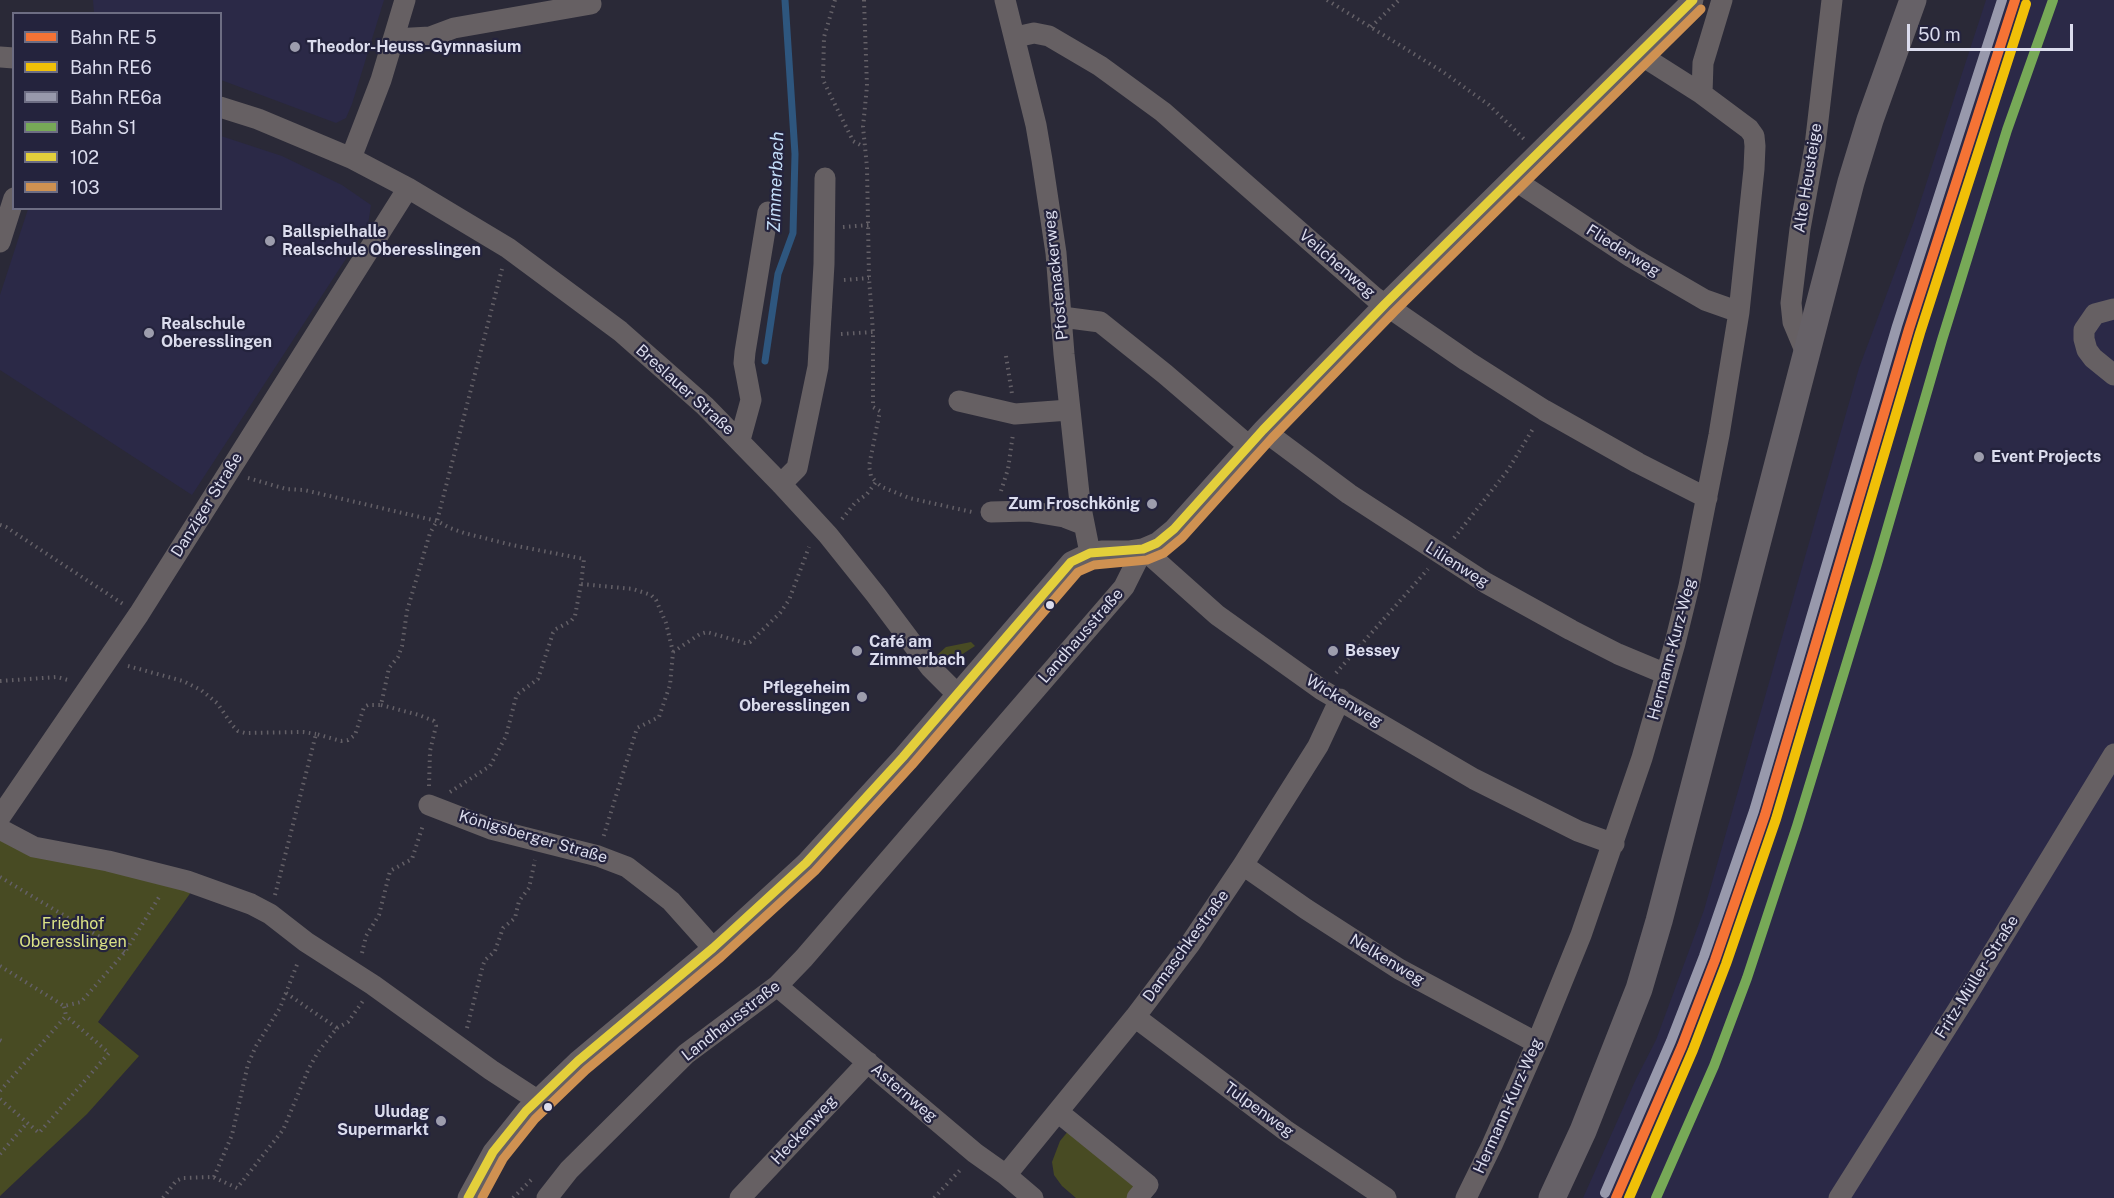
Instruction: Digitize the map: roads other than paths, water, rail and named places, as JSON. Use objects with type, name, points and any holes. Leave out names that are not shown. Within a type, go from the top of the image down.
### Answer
[{"type":"main road","points":[[1552,1198],[1583,1131],[1639,989],[1659,921],[1806,353],[1870,120],[1913,0]]},
{"type":"street","points":[[351,158],[369,115],[405,0]]},
{"type":"street","name":"Pfostenackerweg","points":[[1005,0],[1038,137],[1056,254],[1069,410],[1082,524],[1090,554]]},
{"type":"street","points":[[468,1198],[493,1152],[511,1127],[578,1061],[713,948],[806,863],[903,757],[1071,562],[1103,550],[1143,549],[1156,543],[1174,529],[1263,430],[1385,304],[1693,0]]},
{"type":"street","points":[[1702,94],[1703,63],[1722,0]]},
{"type":"street","name":"Alte Heusteige","points":[[1806,353],[1792,322],[1791,303],[1800,229],[1815,146],[1832,0]]},
{"type":"street","points":[[394,39],[430,37],[454,28],[591,4]]},
{"type":"street","name":"Veilchenweg","points":[[1016,38],[1034,33],[1050,36],[1100,66],[1136,91],[1216,157],[1343,270],[1385,304],[1467,361],[1544,410],[1638,463],[1707,498]]},
{"type":"street","name":"Hermann-Kurz-Weg","points":[[1466,1198],[1537,1043],[1581,935],[1642,758],[1689,586],[1719,435],[1739,312],[1754,169],[1754,136],[1749,129],[1702,94],[1639,54]]},
{"type":"street","name":"Breslauer Straße","points":[[222,108],[351,158],[408,188],[508,248],[620,332],[705,406],[781,484],[828,535],[930,667],[956,693]]},
{"type":"street","points":[[781,484],[797,468],[818,367],[824,264],[825,178]]},
{"type":"street","name":"Fliederweg","points":[[1513,179],[1631,257],[1705,300],[1739,312]]},
{"type":"street","name":"Danziger Straße","points":[[0,817],[139,614],[408,188]]},
{"type":"street","points":[[0,242],[12,204]]},
{"type":"street","points":[[740,440],[751,400],[744,363],[768,212]]},
{"type":"street","points":[[2114,309],[2095,314],[2084,330],[2087,350],[2114,375]]},
{"type":"street","points":[[1062,317],[1100,322],[1249,446]]},
{"type":"street","points":[[959,401],[1015,414],[1069,410]]},
{"type":"street","name":"Lilienweg","points":[[1263,430],[1349,494],[1504,594],[1618,654],[1666,674]]},
{"type":"street","points":[[991,512],[1028,511],[1065,517],[1082,524]]},
{"type":"street","name":"Wickenweg","points":[[1143,549],[1217,615],[1331,695],[1474,779],[1578,831],[1614,844]]},
{"type":"street","name":"Landhausstraße","points":[[547,1198],[569,1170],[686,1054],[777,986],[804,958],[1124,587],[1143,549]]},
{"type":"street","name":"Damaschkestraße","points":[[1006,1175],[1135,1017],[1190,944],[1244,866],[1318,746],[1331,695]]},
{"type":"street","name":"Fritz-Müller-Straße","points":[[1839,1198],[1975,982],[2114,754]]},
{"type":"street","name":"Königsberger Straße","points":[[429,805],[490,829],[614,860],[641,876],[671,901],[713,948]]},
{"type":"street","points":[[0,829],[34,847],[108,861],[213,889],[251,904],[270,914],[306,942],[365,980],[537,1100]]},
{"type":"street","name":"Nelkenweg","points":[[1244,866],[1399,969],[1537,1043]]},
{"type":"street","name":"Asternweg","points":[[777,986],[991,1166],[1006,1175],[1033,1198]]},
{"type":"street","name":"Tulpenweg","points":[[1135,1017],[1286,1130],[1386,1198]]},
{"type":"street","name":"Heckenweg","points":[[740,1198],[868,1062]]},
{"type":"street","points":[[1058,1112],[1148,1185],[1137,1198]]},
{"type":"waterway","name":"Zimmerbach","points":[[765,361],[778,274],[793,233],[795,154],[785,0]]},
{"type":"rail line","name":"RE6a","points":[[1605,1193],[1671,1041],[1704,956],[1754,811],[1897,326],[2002,0]]},
{"type":"rail line","name":"S1","points":[[1656,1198],[1714,1066],[1747,978],[1797,826],[2007,130],[2053,0]]},
{"type":"rail line","name":"RE6","points":[[1629,1198],[1693,1050],[1726,964],[1776,819],[1920,333],[2026,4]]},
{"type":"place","name":"Theodor-Heuss-Gymnasium","points":[[295,47]]},
{"type":"place","name":"Ballspielhalle Realschule Oberesslingen","points":[[270,241]]},
{"type":"place","name":"Realschule Oberesslingen","points":[[149,333]]},
{"type":"place","name":"Event Projects","points":[[1979,457]]},
{"type":"place","name":"Zum Froschkönig","points":[[1152,504]]},
{"type":"place","name":"Café am Zimmerbach","points":[[857,651]]},
{"type":"place","name":"Bessey","points":[[1333,651]]},
{"type":"place","name":"Pflegeheim Oberesslingen","points":[[862,697]]},
{"type":"place","name":"Uludag Supermarkt","points":[[441,1121]]},
{"type":"park label","name":"Friedhof Oberesslingen","points":[[73,933]]}]
